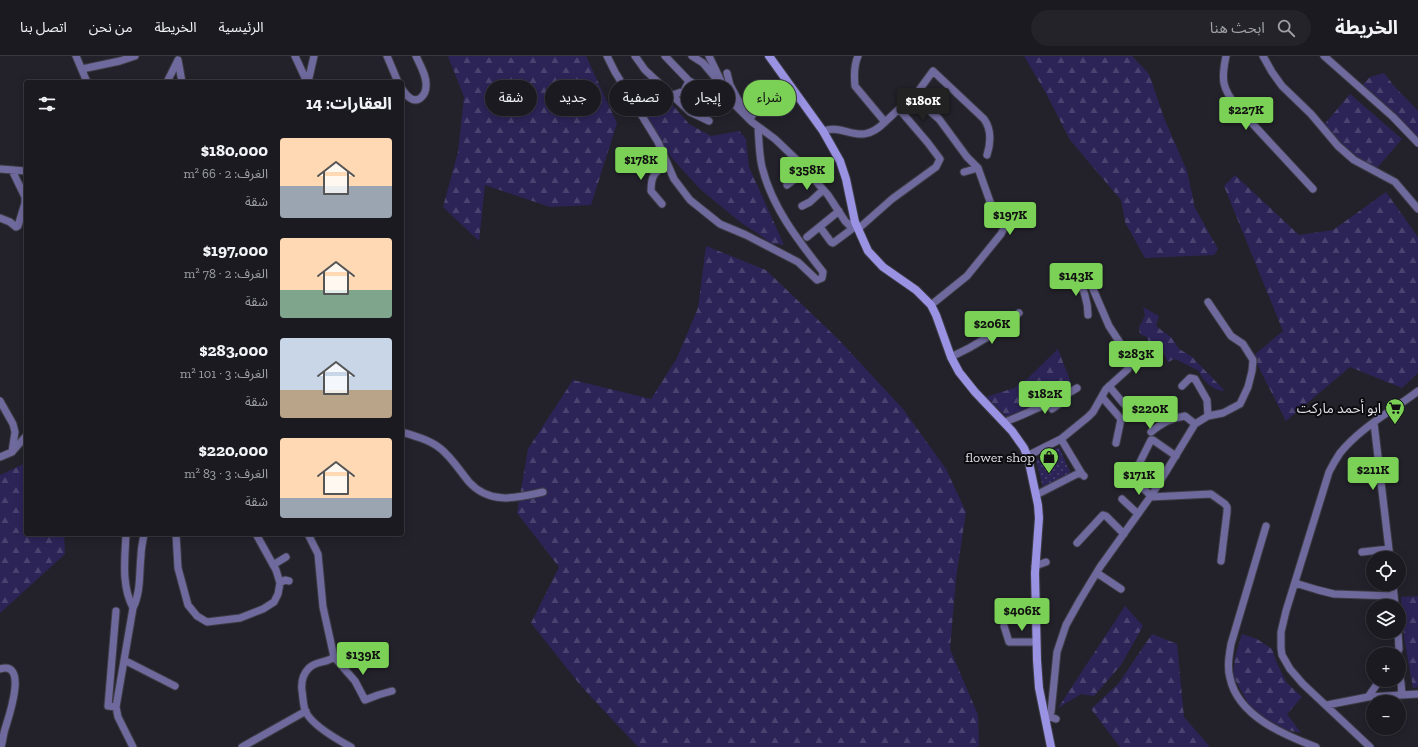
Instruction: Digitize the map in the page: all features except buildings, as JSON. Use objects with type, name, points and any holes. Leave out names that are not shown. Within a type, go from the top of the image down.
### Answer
[{"type":"main road","points":[[771,57],[823,131],[840,161],[846,179],[856,226],[868,251],[889,276],[916,290],[931,305],[936,314],[951,357],[963,377],[1019,439],[1027,456],[1036,495],[1039,518],[1035,566],[1036,642],[1039,688],[1047,719],[1051,747]]},
{"type":"street","points":[[76,56],[86,80]]},
{"type":"street","points":[[82,69],[125,60],[136,56]]},
{"type":"street","points":[[295,56],[306,80]]},
{"type":"street","points":[[308,80],[314,62],[314,56]]},
{"type":"street","points":[[387,56],[397,80]]},
{"type":"street","points":[[404,92],[409,98],[413,100],[422,98],[424,93],[426,86],[425,78],[416,56]]},
{"type":"street","points":[[607,56],[615,72],[658,142],[674,179],[690,200],[720,224],[746,235],[798,262],[817,280],[822,278],[823,272],[795,236],[775,203],[762,166],[760,128],[757,121],[738,100],[730,85],[727,73]]},
{"type":"street","points":[[634,56],[657,80]]},
{"type":"street","points":[[665,56],[688,80]]},
{"type":"street","points":[[692,56],[702,63],[718,80]]},
{"type":"street","points":[[709,56],[720,80]]},
{"type":"street","points":[[858,56],[854,79],[855,86],[885,122]]},
{"type":"street","points":[[1226,56],[1222,74],[1223,82],[1230,99],[1313,189]]},
{"type":"street","points":[[1262,56],[1282,86],[1311,114],[1338,146],[1354,160],[1395,182],[1418,209]]},
{"type":"street","points":[[1324,56],[1393,117],[1418,143]]},
{"type":"street","points":[[168,80],[178,60],[182,80]]},
{"type":"street","points":[[931,305],[967,276],[1001,234],[1004,228],[993,210],[978,168],[967,157],[939,119],[914,97],[933,71],[988,124],[991,143],[987,155]]},
{"type":"street","points":[[681,92],[673,95],[690,112],[709,121]]},
{"type":"street","points":[[735,105],[752,122],[782,146],[823,190],[849,225],[856,226]]},
{"type":"street","points":[[820,227],[833,243],[936,167],[940,159],[899,109],[885,122],[864,135],[830,129],[823,131]]},
{"type":"street","points":[[662,204],[651,191],[651,180],[657,170],[667,165]]},
{"type":"street","points":[[964,172],[978,168]]},
{"type":"street","points":[[0,169],[24,172]]},
{"type":"street","points":[[12,170],[24,193]]},
{"type":"street","points":[[787,185],[806,171]]},
{"type":"street","points":[[802,206],[810,202],[823,190]]},
{"type":"street","points":[[0,218],[10,222],[16,227],[18,226],[24,206]]},
{"type":"street","points":[[807,237],[839,211]]},
{"type":"street","points":[[1027,456],[1061,439],[1093,412],[1109,386],[1128,369],[1129,360],[1109,326],[1090,282],[1082,274],[1074,276],[1084,290],[1088,306],[1088,315]]},
{"type":"street","points":[[1056,719],[1047,719],[1051,712],[1057,652],[1061,636],[1070,615],[1097,573],[1151,496],[1195,424],[1208,416],[1223,413],[1240,404],[1248,387],[1253,360],[1243,344],[1231,336],[1208,302]]},
{"type":"street","points":[[951,357],[986,337],[1019,313]]},
{"type":"street","points":[[1182,386],[1190,378],[1194,380],[1207,400],[1208,416]]},
{"type":"street","points":[[1109,386],[1123,403],[1137,416]]},
{"type":"street","points":[[1004,422],[1017,418],[1060,398],[1077,388]]},
{"type":"street","points":[[1370,747],[1294,675],[1282,655],[1281,640],[1283,620],[1329,472],[1339,454],[1345,447],[1374,423],[1418,390]]},
{"type":"street","points":[[1102,397],[1121,418],[1116,443]]},
{"type":"street","points":[[1052,409],[1062,402],[1060,398]]},
{"type":"street","points":[[0,401],[13,424],[15,432],[12,452]]},
{"type":"street","points":[[1175,409],[1176,417]]},
{"type":"street","points":[[1151,432],[1163,422],[1176,417],[1186,416],[1195,424]]},
{"type":"street","points":[[1362,552],[1389,549],[1374,423]]},
{"type":"street","points":[[404,433],[436,445],[446,454],[474,487],[487,494],[500,499],[527,496],[543,492]]},
{"type":"street","points":[[0,458],[12,452],[24,438]]},
{"type":"street","points":[[1036,495],[1077,474],[1083,475],[1061,439]]},
{"type":"street","points":[[1139,464],[1151,440],[1176,456]]},
{"type":"street","points":[[1136,481],[1151,496],[1211,494],[1225,504],[1227,507],[1227,512],[1220,561]]},
{"type":"street","points":[[1122,499],[1138,514]]},
{"type":"street","points":[[1109,512],[1125,533]]},
{"type":"street","points":[[1078,543],[1103,515],[1125,533]]},
{"type":"street","points":[[1266,526],[1233,638],[1228,660],[1230,678],[1232,686],[1240,700],[1254,714],[1291,738],[1316,747]]},
{"type":"street","points":[[126,536],[124,567],[125,580],[130,603],[133,608]]},
{"type":"street","points":[[133,747],[118,717],[116,706],[133,608],[137,600],[140,584],[140,558],[144,536]]},
{"type":"street","points":[[178,536],[178,568],[188,605],[197,616],[207,622],[240,618],[263,609],[274,602],[278,594],[280,583],[273,565],[257,536]]},
{"type":"street","points":[[309,536],[318,554],[323,607],[334,657],[355,681],[365,700],[392,691]]},
{"type":"street","points":[[273,565],[286,557]]},
{"type":"street","points":[[1035,566],[1046,562]]},
{"type":"street","points":[[1097,573],[1121,589]]},
{"type":"street","points":[[280,583],[285,580],[289,581]]},
{"type":"street","points":[[1295,583],[1318,590],[1393,596]]},
{"type":"street","points":[[1393,591],[1394,599]]},
{"type":"street","points":[[116,611],[108,706],[116,706]]},
{"type":"street","points":[[1004,626],[1009,642],[1036,642]]},
{"type":"street","points":[[334,657],[331,660],[312,666],[305,674],[302,686],[306,711],[325,731],[351,747]]},
{"type":"street","points":[[124,660],[175,686]]},
{"type":"street","points":[[0,669],[10,671],[15,679],[13,698],[1,747]]},
{"type":"street","points":[[1401,687],[1402,695],[1418,694]]},
{"type":"street","points":[[1327,705],[1366,697]]},
{"type":"street","points":[[242,747],[306,711]]},
{"type":"green space","points":[[448,56],[586,56],[597,80],[545,80],[545,116],[601,116],[601,88],[609,106],[609,116],[614,116],[617,123],[591,205],[550,207],[485,185],[479,241],[443,207],[458,152],[464,97]]},
{"type":"green space","points":[[1024,56],[1132,56],[1149,74],[1164,118],[1187,171],[1195,208],[1218,249],[1214,255],[1145,258],[1125,222],[1121,200],[1070,140],[1047,95]]},
{"type":"green space","points":[[1384,73],[1394,86],[1418,111],[1418,137],[1361,86],[1370,77]]},
{"type":"green space","points":[[1350,94],[1402,139],[1377,168],[1347,150],[1323,126]]},
{"type":"green space","points":[[673,105],[689,124],[711,136],[739,131],[746,139],[749,167],[784,245],[769,243],[763,237],[740,222],[700,189],[661,145],[645,116],[673,116]]},
{"type":"green space","points":[[1235,175],[1299,235],[1333,230],[1386,192],[1418,237],[1418,373],[1402,388],[1350,367],[1286,421],[1253,356],[1283,331],[1224,186]]},
{"type":"green space","points":[[706,246],[766,270],[838,339],[903,409],[946,469],[966,512],[956,578],[950,649],[978,715],[979,747],[638,747],[581,686],[531,623],[559,567],[517,513],[528,449],[573,380],[651,399],[677,358],[698,308]]},
{"type":"green space","points":[[1143,307],[1159,316],[1156,326],[1172,338],[1179,349],[1191,356],[1224,390],[1222,391],[1214,388],[1205,381],[1199,371],[1175,359],[1168,362],[1163,352],[1144,356],[1142,349],[1150,346],[1147,337],[1140,334],[1139,327],[1145,316]]},
{"type":"green space","points":[[1058,349],[1071,383],[1064,391],[1008,418],[986,397],[1015,388],[1019,383],[1027,379]]},
{"type":"green space","points":[[1059,447],[1071,474],[1043,487],[1036,460]]},
{"type":"green space","points":[[24,464],[24,536],[64,536],[65,554],[0,613],[0,475]]},
{"type":"green space","points":[[1418,596],[1418,687],[1413,688],[1404,639],[1406,639],[1406,599],[1401,599],[1401,597]]},
{"type":"green space","points":[[1125,606],[1143,626],[1121,665],[1094,696],[1081,694],[1058,708]]},
{"type":"green space","points":[[1152,634],[1177,644],[1184,717],[1210,747],[1120,747],[1091,709],[1118,684]]},
{"type":"green space","points":[[1242,634],[1257,639],[1272,649],[1286,682],[1302,697],[1287,714],[1301,733],[1271,724],[1249,705],[1233,676],[1235,657]]},
{"type":"place","name":"ابو أحمد ماركت","points":[[1395,425]]},
{"type":"place","name":"flower shop","points":[[1049,474]]}]
